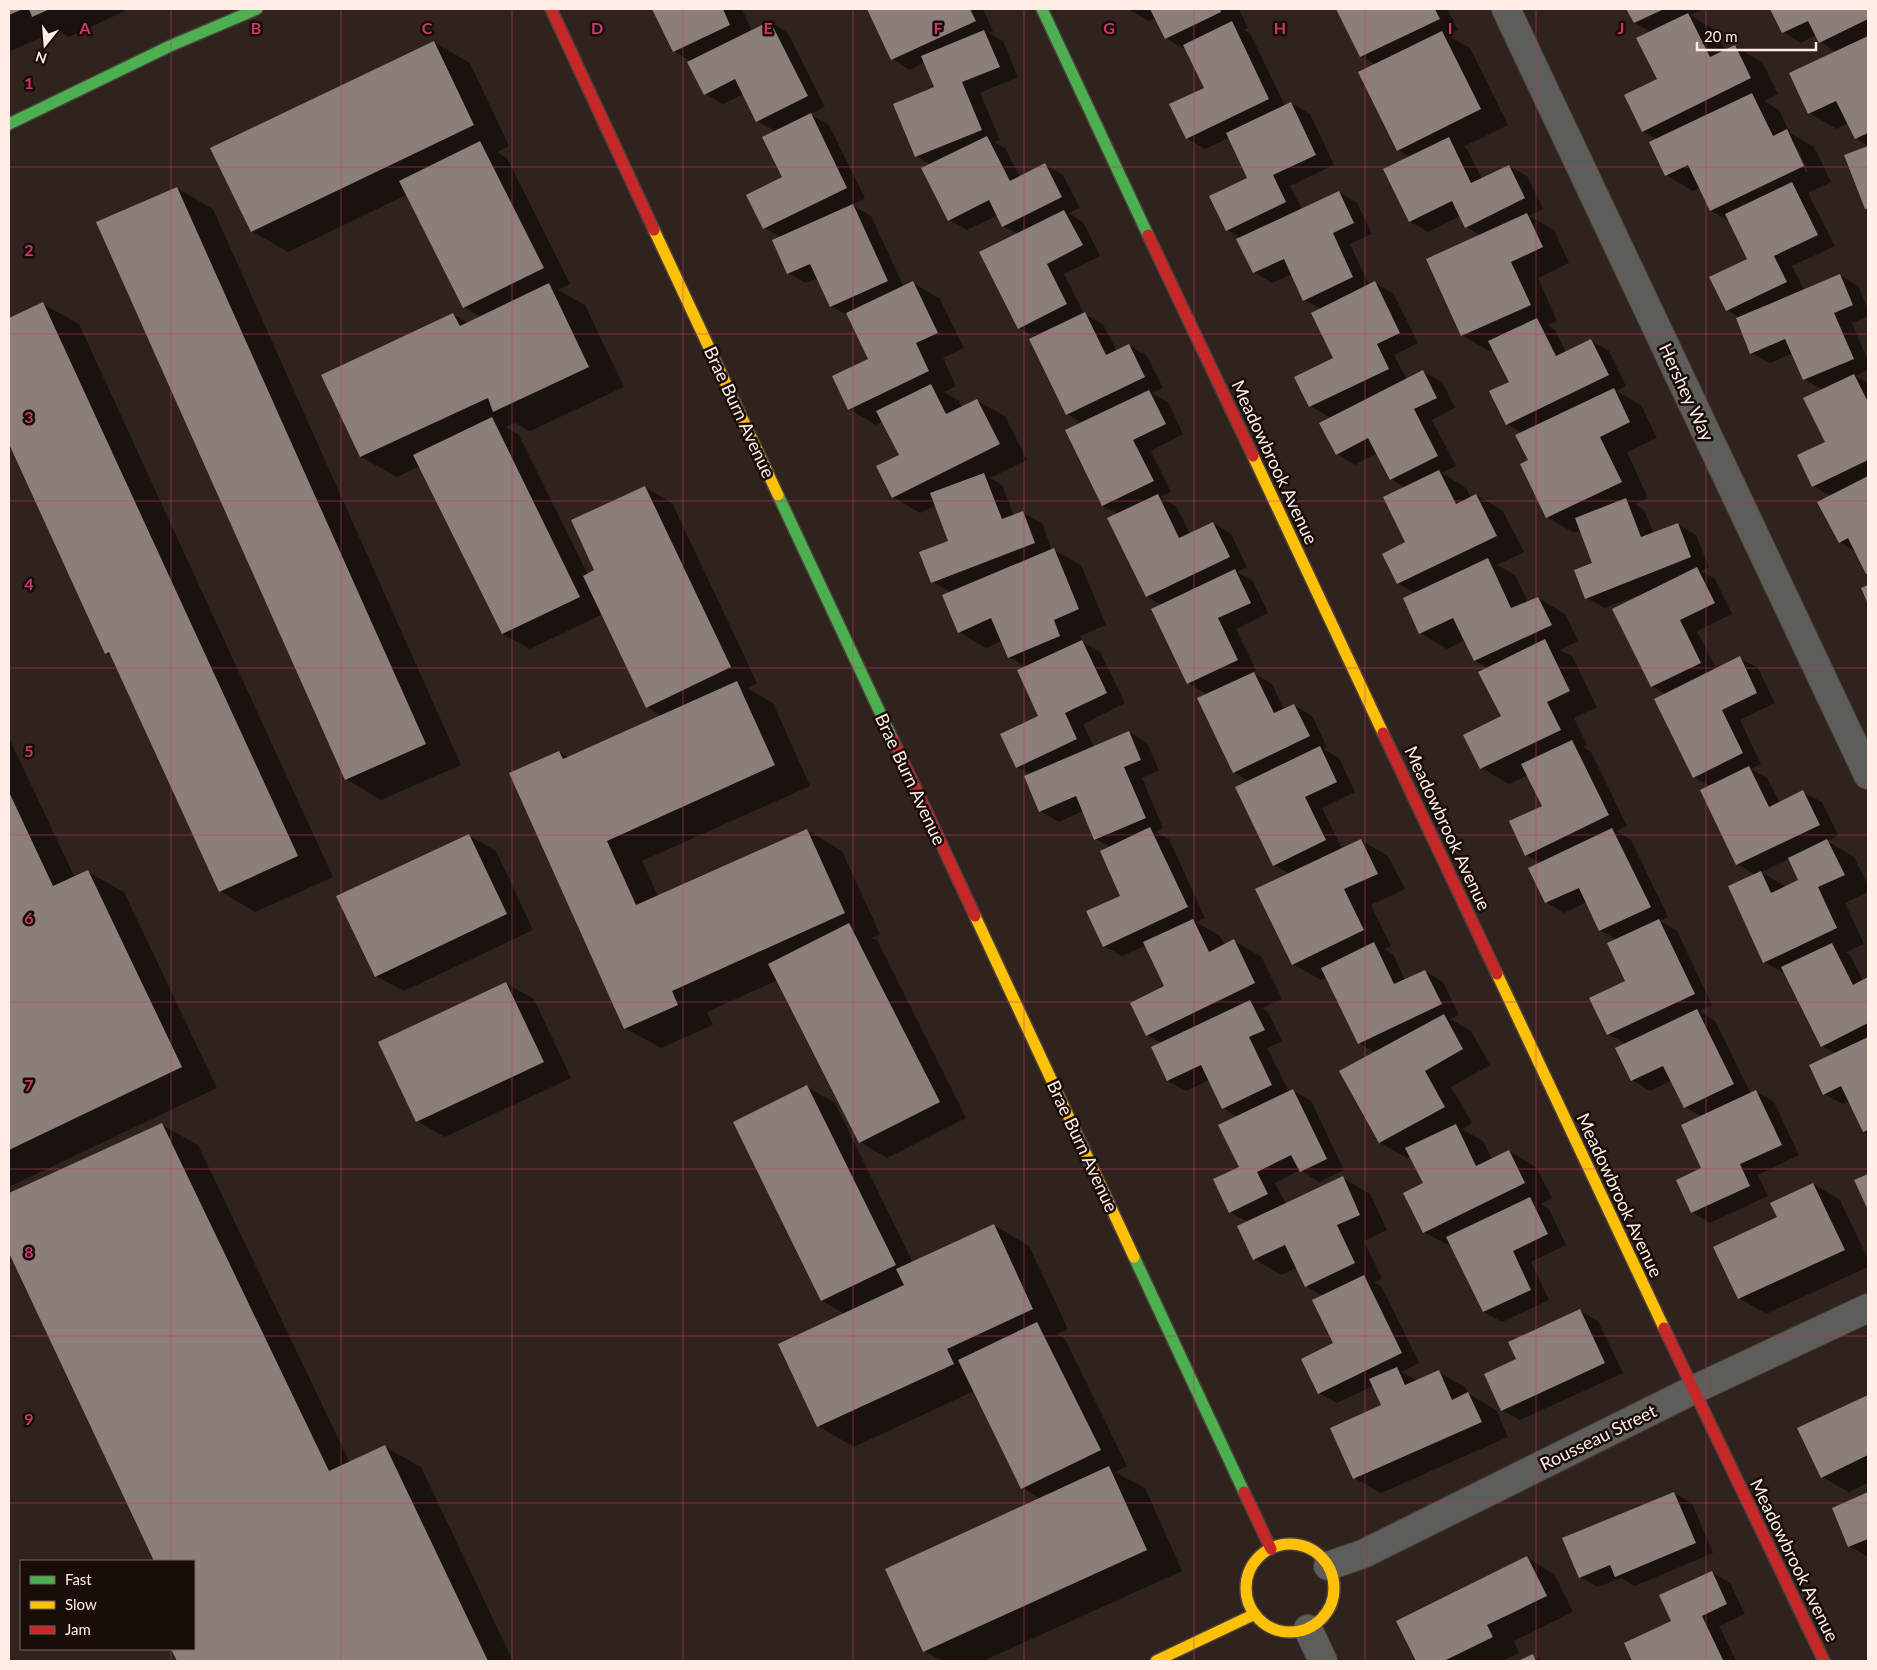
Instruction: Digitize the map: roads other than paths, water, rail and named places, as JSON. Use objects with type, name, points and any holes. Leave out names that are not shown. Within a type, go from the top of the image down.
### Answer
[{"type":"street","points":[[9,124],[170,46],[257,9]]},
{"type":"street","name":"Brae Burn Avenue","points":[[551,9],[1271,1549]]},
{"type":"street","name":"Meadowbrook Avenue","points":[[1042,9],[1693,1390],[1824,1661]]},
{"type":"street","name":"Hershey Way","points":[[1506,9],[1868,775]]},
{"type":"street","name":"Rousseau Street","points":[[1328,1566],[1362,1554],[1693,1390],[1868,1308]]},
{"type":"street","points":[[1283,1545],[1297,1545],[1309,1549],[1320,1556],[1328,1566],[1333,1577],[1335,1590],[1332,1602],[1318,1622],[1308,1629],[1294,1632],[1279,1631],[1265,1625],[1255,1614],[1248,1600],[1247,1585],[1250,1570],[1258,1558],[1271,1549],[1283,1545]]},
{"type":"street","points":[[1156,1661],[1255,1614]]},
{"type":"street","points":[[1308,1629],[1323,1661]]}]
